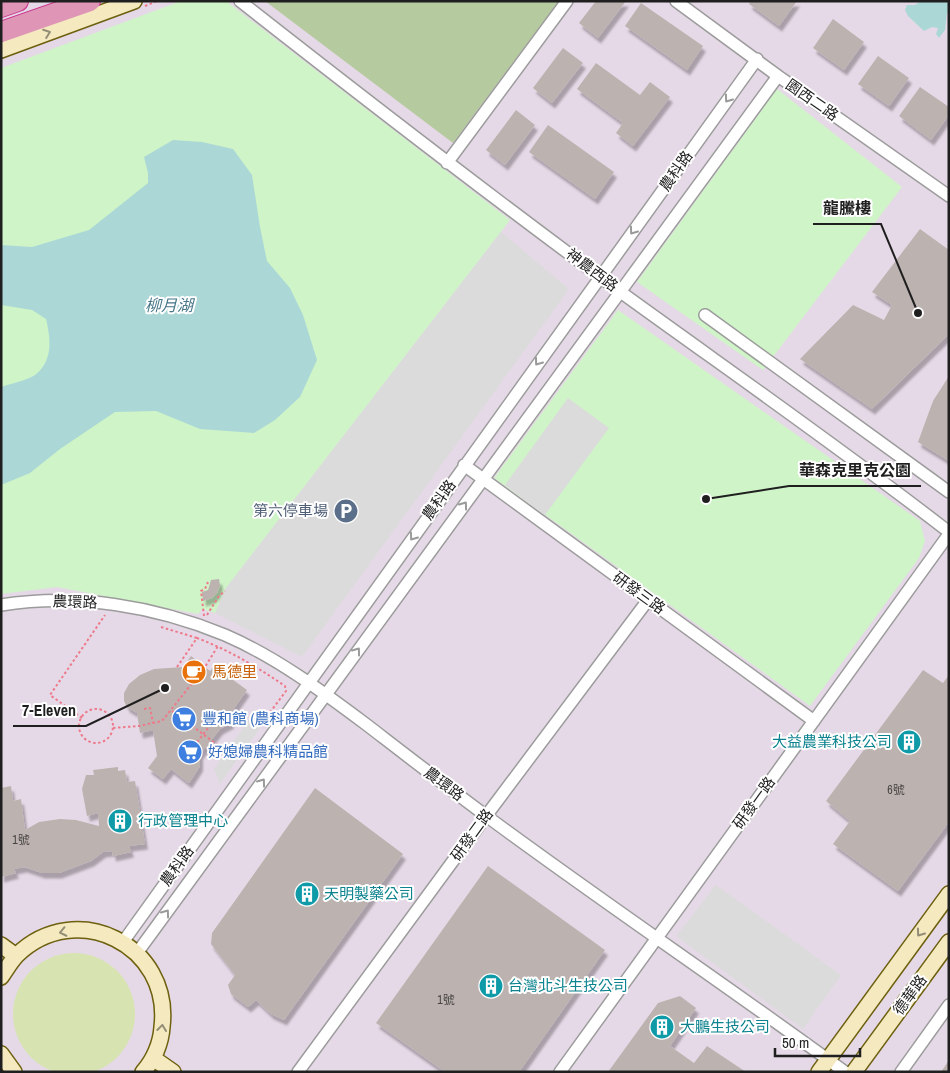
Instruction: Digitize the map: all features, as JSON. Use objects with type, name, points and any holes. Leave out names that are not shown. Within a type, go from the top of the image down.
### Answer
[{"type":"highway","points":[[1,7],[18,1]]},
{"type":"highway","points":[[1,32],[90,1]]},
{"type":"street","points":[[1,50],[134,1]]},
{"type":"street","name":"神農西路","points":[[240,1],[447,163],[620,291],[807,424],[949,533]]},
{"type":"street","points":[[447,163],[567,1]]},
{"type":"street","name":"園西二路","points":[[676,1],[778,76],[949,196]]},
{"type":"street","name":"農科路","points":[[123,942],[600,275],[757,59]]},
{"type":"street","name":"農科路","points":[[137,952],[778,76]]},
{"type":"street","points":[[705,315],[949,492]]},
{"type":"street","name":"研發三路","points":[[464,466],[814,721]]},
{"type":"street","name":"研發一路","points":[[560,1072],[949,533]]},
{"type":"street","name":"農環路","points":[[1,605],[60,600],[95,602],[164,614],[226,636],[309,682],[486,816],[657,937],[824,1066],[845,1072]]},
{"type":"street","name":"研發二路","points":[[298,1072],[648,600]]},
{"type":"street","points":[[824,1066],[949,894]]},
{"type":"street","points":[[1,977],[16,956],[39,938],[67,930],[96,931],[123,942],[137,952],[151,970],[161,991],[164,1014],[161,1036],[153,1058],[143,1072]]},
{"type":"street","name":"德華路","points":[[854,1072],[949,942]]},
{"type":"street","points":[[1,945],[16,956]]},
{"type":"street","points":[[901,1072],[949,1005]]},
{"type":"street","points":[[1,1054],[14,1072]]},
{"type":"street","points":[[153,1058],[174,1072]]},
{"type":"path","points":[[206,616],[204,616],[201,591],[205,589],[208,582]]},
{"type":"path","points":[[82,718],[50,695],[105,615],[113,616]]},
{"type":"path","points":[[155,625],[218,646],[246,660],[285,686],[284,694],[262,723]]},
{"type":"path","points":[[177,667],[197,638]]},
{"type":"path","points":[[113,728],[162,721],[172,711],[218,646]]},
{"type":"path","points":[[144,709],[150,708],[153,723]]},
{"type":"path","points":[[92,710],[103,711],[111,718],[113,728],[111,735],[103,742],[92,743],[80,732],[82,718],[87,712],[92,710]]},
{"type":"path","points":[[172,711],[223,748]]},
{"type":"path","points":[[192,750],[215,719]]},
{"type":"shaded area","points":[[1,1],[949,1],[949,1072],[1,1072]]},
{"type":"shaded area","name":"第六停車場","points":[[501,232],[569,289],[302,657],[215,613],[226,588]]},
{"type":"shaded area","points":[[568,398],[609,428],[545,515],[505,485]]},
{"type":"shaded area","points":[[256,710],[263,724],[220,784],[214,769]]},
{"type":"shaded area","points":[[716,885],[841,975],[803,1029],[676,936]]},
{"type":"green space","points":[[181,1],[226,1],[510,220],[226,588],[215,613],[202,609],[198,614],[57,587],[1,594],[1,68]]},
{"type":"green space","points":[[265,1],[559,1],[453,143]]},
{"type":"green space","points":[[777,89],[902,187],[763,370],[637,282]]},
{"type":"green space","points":[[618,310],[920,521],[925,541],[919,558],[810,706],[494,478]]},
{"type":"green space","points":[[74,953],[97,957],[117,971],[131,991],[135,1014],[131,1037],[117,1057],[97,1071],[74,1075],[51,1071],[31,1057],[17,1037],[13,1014],[17,991],[31,971],[51,957]]},
{"type":"water","points":[[921,1],[949,1],[949,12],[947,13],[945,30],[939,38],[936,34],[938,28],[932,27],[924,31],[908,16],[905,10],[907,5],[915,5]]},
{"type":"water","name":"柳月湖","points":[[173,140],[202,142],[233,149],[252,175],[267,261],[290,288],[303,315],[317,360],[300,397],[275,420],[254,433],[200,429],[156,411],[115,412],[60,449],[30,473],[1,485],[1,387],[32,377],[41,369],[48,356],[49,334],[46,319],[32,310],[1,305],[1,245],[32,247],[89,230],[148,183],[148,173],[144,157]]},
{"type":"building","points":[[596,1],[626,1],[598,38],[579,23]]},
{"type":"building","points":[[751,1],[797,1],[779,26],[749,4]]},
{"type":"building","points":[[641,3],[703,46],[687,70],[625,26]]},
{"type":"building","points":[[833,19],[864,42],[844,70],[813,48]]},
{"type":"building","points":[[563,48],[583,63],[552,103],[533,88]]},
{"type":"building","points":[[878,56],[909,78],[889,106],[858,84]]},
{"type":"building","points":[[596,63],[640,95],[650,82],[670,97],[633,146],[616,133],[623,123],[577,89]]},
{"type":"building","points":[[920,87],[949,107],[949,115],[931,140],[899,116]]},
{"type":"building","points":[[516,110],[535,125],[505,165],[486,150]]},
{"type":"building","points":[[548,125],[614,172],[595,199],[529,152]]},
{"type":"building","points":[[920,229],[949,250],[949,334],[872,409],[800,359],[853,305],[884,320],[892,305],[872,292]]},
{"type":"building","points":[[949,376],[949,461],[918,442],[933,401]]},
{"type":"building","points":[[219,579],[220,585],[217,593],[212,598],[203,601],[202,592],[208,590],[211,580]]},
{"type":"building","name":"豐和館 (農科商場)","points":[[191,656],[210,671],[214,666],[247,690],[230,714],[231,723],[220,729],[200,754],[200,766],[189,783],[171,769],[163,779],[148,768],[157,756],[153,730],[140,733],[137,713],[127,707],[124,701],[124,693],[129,684],[140,675],[154,669],[183,667]]},
{"type":"building","name":"大益農業科技公司","points":[[923,670],[943,683],[949,675],[949,822],[898,891],[833,844],[850,821],[826,801]]},
{"type":"building","name":"行政管理中心","points":[[118,767],[118,771],[125,770],[127,782],[135,781],[145,844],[129,846],[131,852],[113,856],[112,851],[103,852],[91,861],[59,873],[42,873],[24,867],[14,869],[16,873],[1,877],[1,788],[11,786],[13,801],[21,799],[25,830],[39,822],[60,819],[76,820],[99,826],[98,813],[87,816],[82,789],[86,775],[94,775],[93,770]]},
{"type":"building","name":"天明製藥公司","points":[[315,788],[403,854],[284,1020],[271,1014],[256,1000],[248,1007],[231,994],[228,985],[235,975],[211,944],[212,933]]},
{"type":"building","name":"台灣北斗生技公司","points":[[488,866],[605,950],[519,1072],[445,1072],[376,1023]]},
{"type":"building","name":"大鵬生技公司","points":[[680,996],[696,1008],[670,1046],[694,1063],[707,1046],[746,1072],[608,1072],[658,1003]]},
{"type":"building","points":[[949,1060],[949,1072],[941,1072]]},
{"type":"place","name":"龍騰樓","points":[[918,313]]},
{"type":"place","name":"華森克里克公園","points":[[706,499]]},
{"type":"place","name":"第六停車場","points":[[346,511]]},
{"type":"place","name":"馬德里","points":[[194,672]]},
{"type":"place","name":"7-Eleven","points":[[165,688]]},
{"type":"place","name":"豐和館 (農科商場)","points":[[184,719]]},
{"type":"place","name":"大益農業科技公司","points":[[909,742]]},
{"type":"place","name":"好媳婦農科精品館","points":[[190,752]]},
{"type":"place","name":"行政管理中心","points":[[120,821]]},
{"type":"place","name":"天明製藥公司","points":[[307,894]]},
{"type":"place","name":"台灣北斗生技公司","points":[[491,986]]},
{"type":"place","name":"大鵬生技公司","points":[[662,1027]]}]
